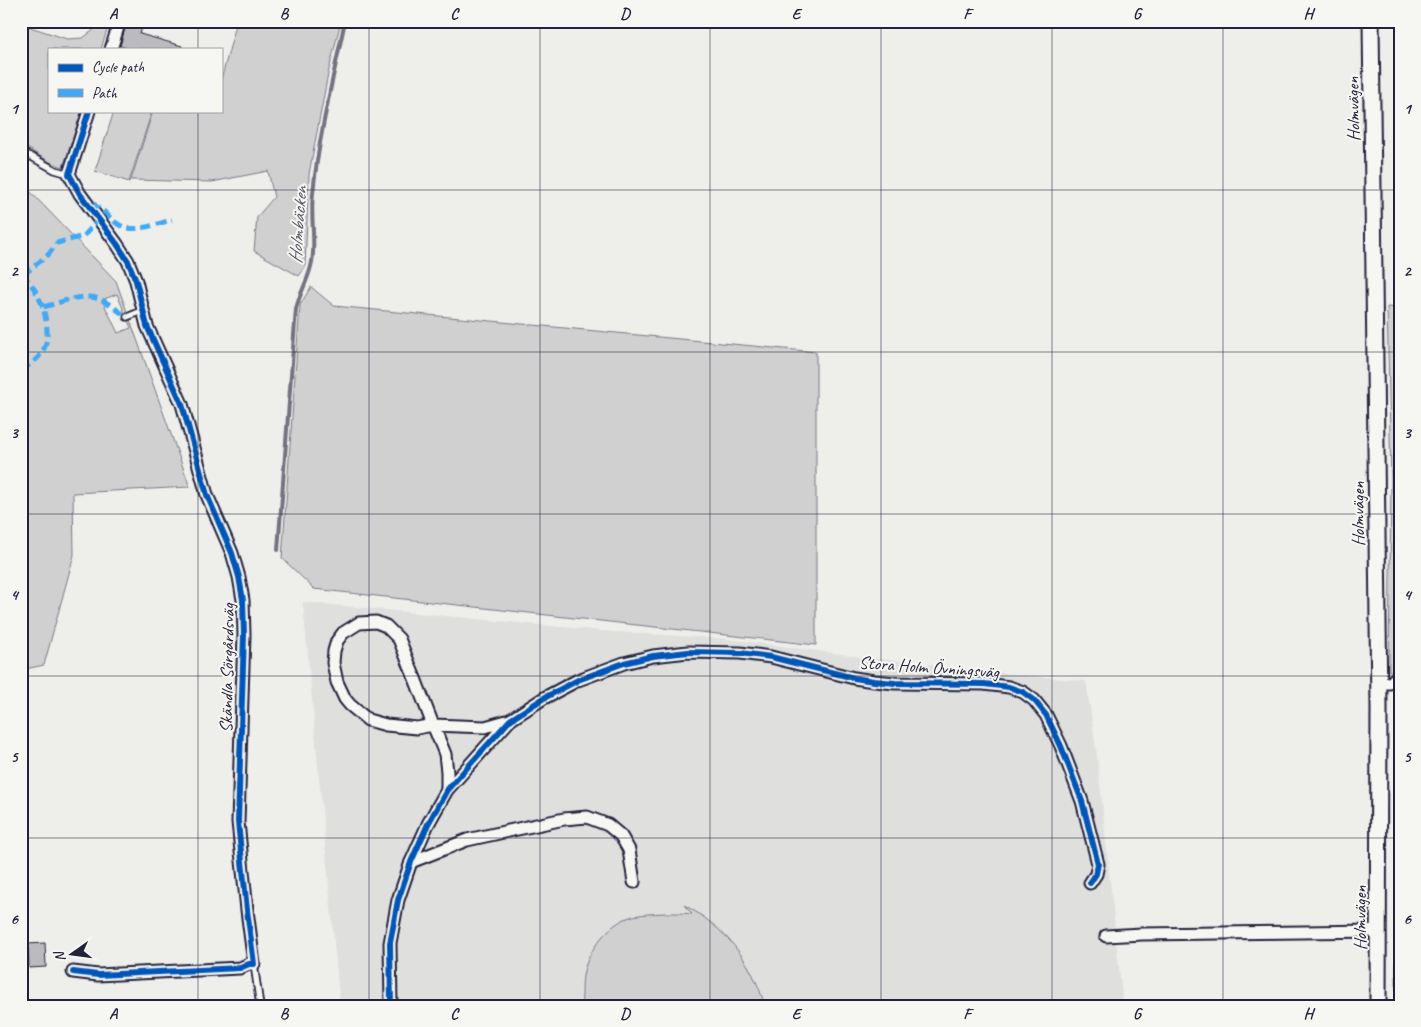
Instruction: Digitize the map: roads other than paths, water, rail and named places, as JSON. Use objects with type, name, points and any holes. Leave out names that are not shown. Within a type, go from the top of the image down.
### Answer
[{"type":"street","points":[[111,48],[120,21]]},
{"type":"street","name":"Holmvägen","points":[[1371,21],[1378,683],[1378,1006]]},
{"type":"street","points":[[69,174],[89,112]]},
{"type":"street","name":"Skändla Sörgårdsväg","points":[[69,174],[80,194],[128,260],[136,281],[142,311],[182,404],[203,484],[234,559],[242,590],[244,635],[238,822],[246,910],[254,964]]},
{"type":"street","name":"Stora Holm Övningsväg","points":[[447,790],[444,754],[433,725],[402,646],[392,630],[382,624],[365,622],[352,626],[343,633],[335,646],[333,663],[337,682],[350,705],[362,716],[376,723],[417,728],[433,725],[485,727],[510,720]]},
{"type":"street","name":"Stora Holm Övningsväg","points":[[391,1006],[389,966],[392,926],[398,900],[411,862],[428,824],[447,790],[510,720],[554,692],[578,680],[632,661],[653,656],[688,652],[740,653],[771,657],[854,678],[874,681],[984,684],[1016,688],[1034,700],[1046,715],[1072,773],[1092,833],[1098,864],[1096,874],[1090,883]]},
{"type":"street","points":[[1378,683],[1390,683],[1400,674]]},
{"type":"street","points":[[411,862],[467,840],[564,819],[587,817],[608,825],[621,836],[629,850],[634,882]]},
{"type":"street","points":[[1106,936],[1129,934],[1378,931]]},
{"type":"street","points":[[73,972],[98,976],[240,968],[254,964]]},
{"type":"lane","points":[[21,152],[55,170],[69,174]]},
{"type":"lane","points":[[126,317],[142,311]]},
{"type":"lane","name":"Skändla Sörgårdsväg","points":[[254,964],[260,1006]]},
{"type":"waterway","name":"Holmbäcken","points":[[278,550],[296,309],[312,262],[312,202],[316,171],[345,21]]}]
